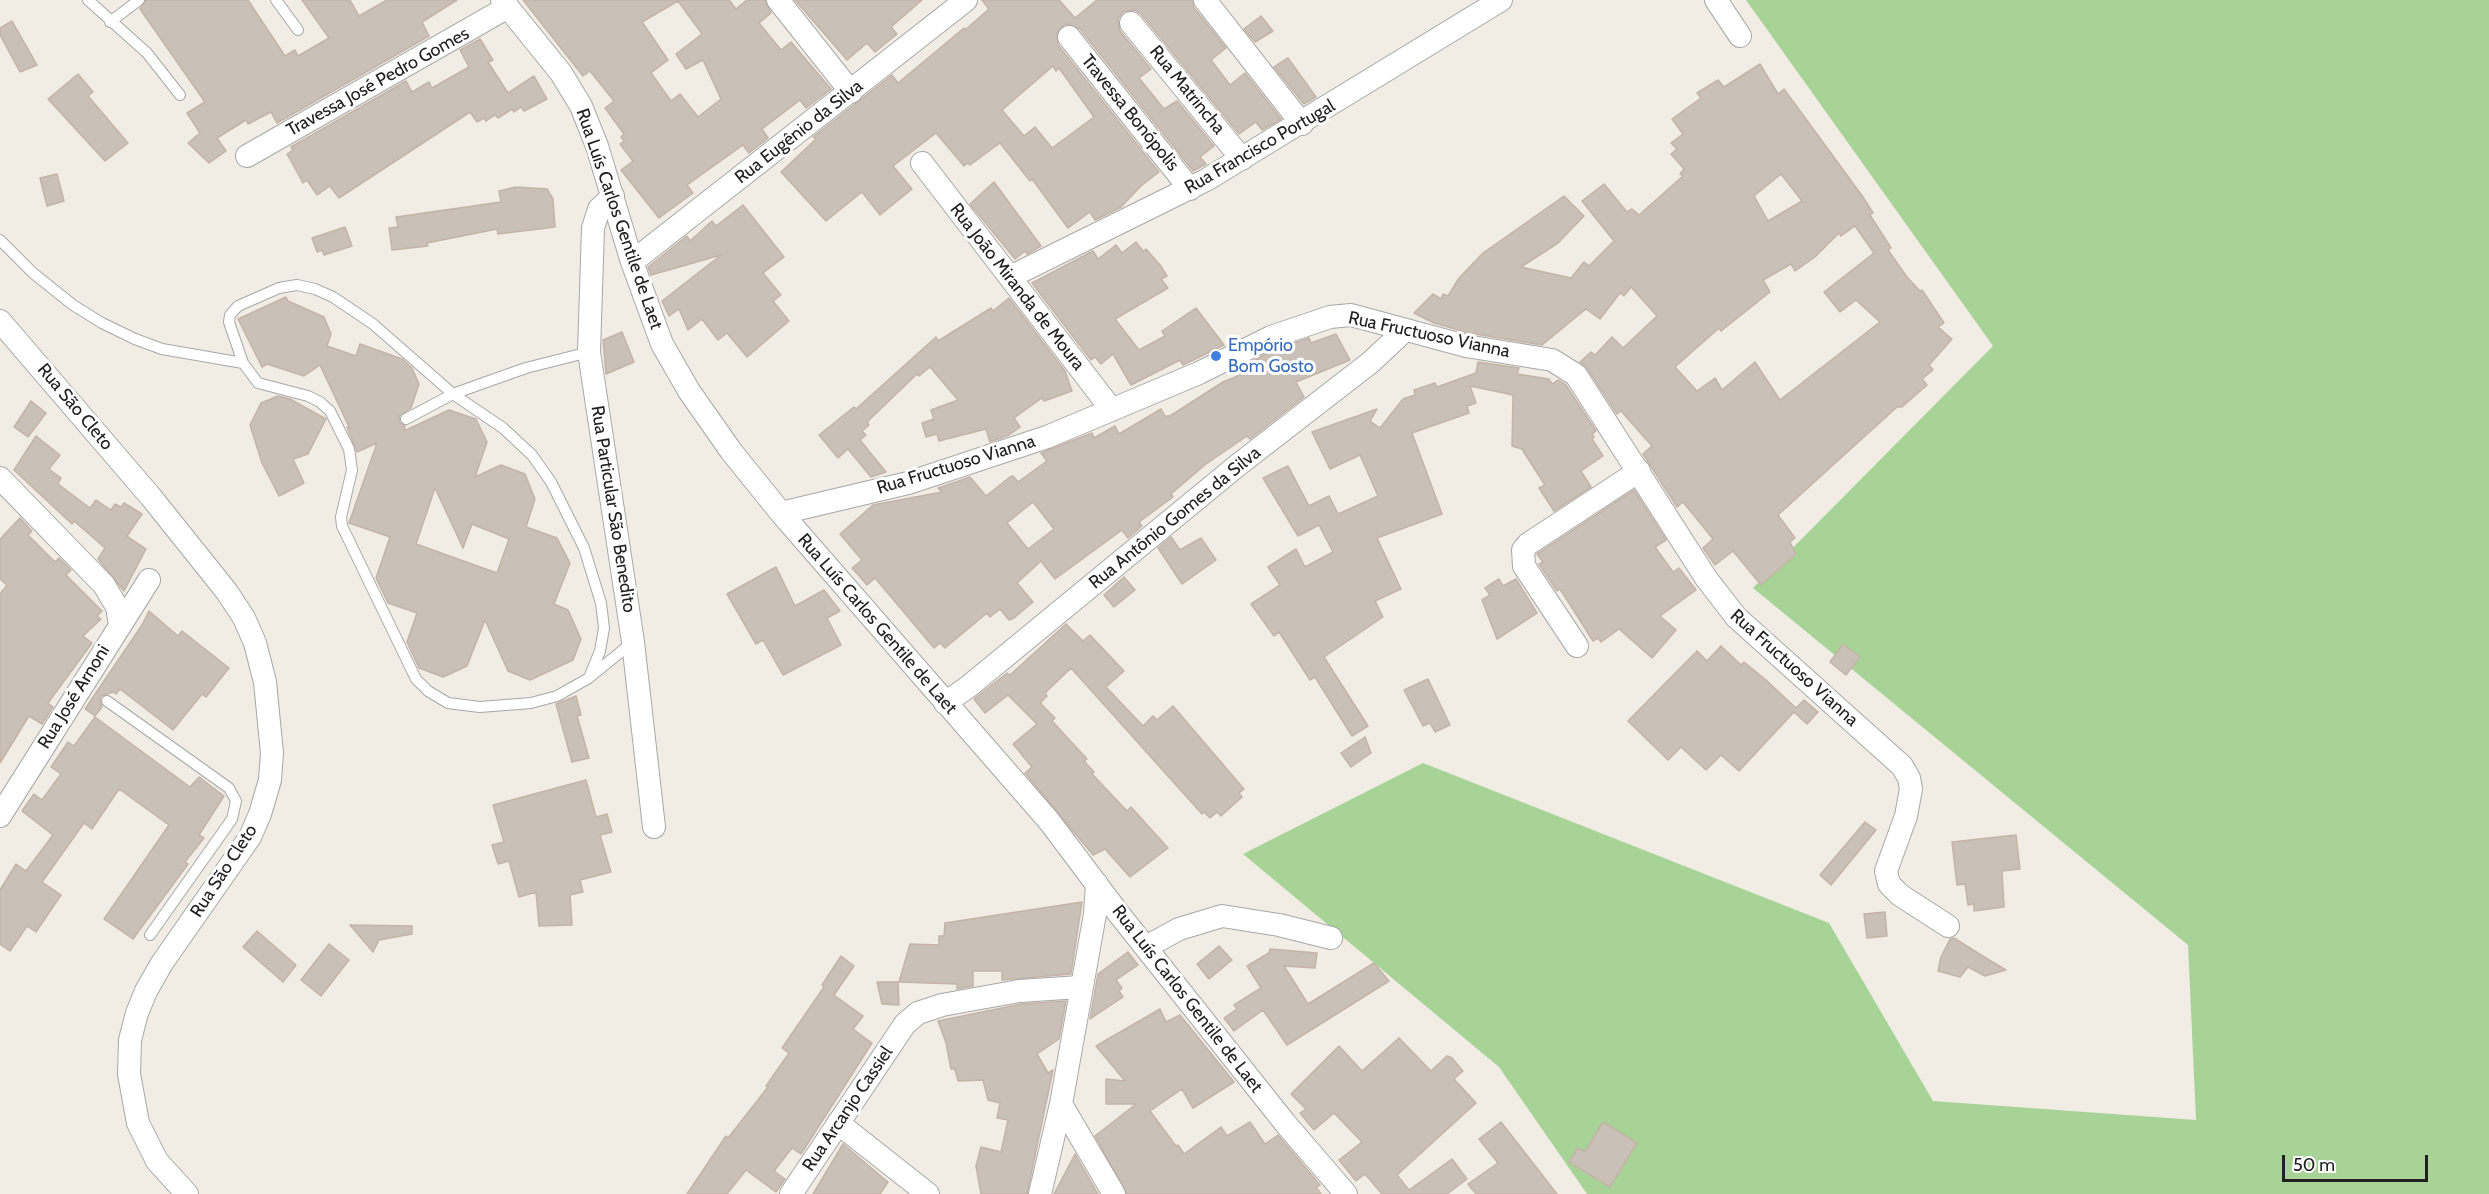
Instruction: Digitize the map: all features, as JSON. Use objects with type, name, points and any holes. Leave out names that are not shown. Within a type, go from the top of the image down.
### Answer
[{"type":"street","points":[[778,0],[851,92]]},
{"type":"street","name":"Rua Eugênio da Silva","points":[[632,262],[966,0]]},
{"type":"street","points":[[1205,0],[1302,123]]},
{"type":"street","name":"Rua Francisco Portugal","points":[[1010,277],[1190,189],[1302,123],[1500,0]]},
{"type":"street","points":[[1716,0],[1740,36]]},
{"type":"street","name":"Travessa José Pedro Gomes","points":[[247,156],[505,4]]},
{"type":"street","name":"Rua Luís Carlos Gentile de Laet","points":[[505,4],[561,73],[581,106],[613,196],[632,262],[662,344],[689,391],[731,451],[781,513],[1050,821],[1285,1123],[1346,1194]]},
{"type":"street","name":"Rua Matrincha","points":[[1131,23],[1242,159]]},
{"type":"street","name":"Travessa Bonópolis","points":[[1069,37],[1190,189]]},
{"type":"street","name":"Rua João Miranda de Moura","points":[[922,163],[1112,410]]},
{"type":"street","name":"Rua Particular São Benedito","points":[[613,196],[599,209],[593,228],[590,352],[633,642],[654,827]]},
{"type":"street","name":"Rua Fructuoso Vianna","points":[[781,513],[908,483],[967,465],[1112,410],[1271,338],[1330,317],[1351,315],[1466,346],[1552,360],[1576,375],[1706,578],[1736,617],[1902,765],[1909,778],[1910,796],[1906,816],[1886,871],[1889,884],[1900,895],[1948,926]]},
{"type":"street","name":"Rua São Cleto","points":[[0,321],[152,497],[227,592],[244,618],[255,643],[265,682],[272,753],[270,780],[260,814],[245,845],[151,982],[137,1013],[130,1040],[129,1074],[138,1123],[157,1161],[187,1194]]},
{"type":"street","name":"Rua Antônio Gomes da Silva","points":[[945,703],[1238,465],[1361,369],[1404,331]]},
{"type":"street","points":[[1577,646],[1524,566],[1523,550],[1528,544],[1639,471]]},
{"type":"street","points":[[0,478],[104,585],[117,607],[120,625]]},
{"type":"street","name":"Rua José Arnoni","points":[[0,816],[89,688],[120,625],[149,580]]},
{"type":"street","points":[[1040,1194],[1061,1104],[1080,987],[1095,914],[1097,884]]},
{"type":"street","points":[[1146,947],[1179,929],[1222,916],[1279,925],[1331,938]]},
{"type":"street","name":"Rua Arcanjo Cassiel","points":[[791,1194],[905,1024],[918,1013],[942,1005],[1019,991],[1080,987]]},
{"type":"street","points":[[1061,1104],[1114,1194]]},
{"type":"street","points":[[838,1123],[928,1194]]},
{"type":"lane","points":[[88,0],[147,53],[180,95]]},
{"type":"lane","points":[[110,22],[139,0]]},
{"type":"lane","points":[[276,0],[298,30]]},
{"type":"lane","points":[[0,240],[33,273],[73,305],[102,323],[162,349],[243,363]]},
{"type":"lane","points":[[589,678],[600,651],[604,628],[601,603],[584,548],[551,482],[532,455],[503,428],[453,394],[373,324],[333,297],[315,289],[297,285],[279,288],[233,310],[229,322],[243,363],[258,383],[320,402],[330,411],[351,448],[351,479],[341,517],[342,526],[416,679],[428,691],[448,703],[480,707],[531,703],[557,696],[589,678],[633,642]]},
{"type":"lane","points":[[406,419],[453,394],[526,368],[590,352]]},
{"type":"lane","points":[[107,701],[229,788],[236,801],[232,819],[150,935]]},
{"type":"green space","points":[[1746,0],[2489,0],[2489,1194],[1587,1194],[1499,1067],[1243,854],[1423,763],[1829,923],[1933,1101],[2196,1120],[2188,945],[1753,588],[1993,346]]},
{"type":"building","points":[[146,0],[248,0],[285,56],[295,50],[298,56],[329,38],[302,0],[350,0],[359,16],[387,0],[457,0],[422,22],[429,36],[277,123],[271,112],[248,124],[246,120],[217,138],[226,151],[209,163],[188,143],[200,133],[187,113],[205,102],[140,9]]},
{"type":"building","points":[[523,0],[729,0],[736,9],[747,0],[765,0],[771,13],[759,23],[781,50],[791,42],[831,89],[806,108],[800,100],[762,129],[768,138],[749,153],[743,145],[687,185],[693,193],[659,218],[621,170],[633,161],[620,144],[624,141],[621,137],[624,134],[605,108],[614,101],[590,71],[583,76]],"holes":[[[678,1],[702,34],[676,54],[686,69],[703,60],[721,99],[698,117],[680,94],[671,101],[651,73],[668,60],[642,22]]]},
{"type":"building","points":[[795,0],[922,0],[891,27],[897,34],[875,52],[867,43],[847,60]]},
{"type":"building","points":[[982,0],[1059,0],[1075,18],[1097,0],[1192,0],[1194,8],[1226,48],[1211,60],[1230,85],[1245,73],[1281,119],[1262,130],[1256,122],[1239,134],[1141,14],[1135,10],[1123,12],[1118,19],[1120,31],[1151,69],[1139,78],[1164,109],[1177,101],[1214,146],[1200,157],[1206,164],[1193,171],[1080,29],[1066,24],[1057,32],[1058,45],[1159,172],[1141,186],[1121,207],[1095,220],[1090,212],[1068,228],[1032,179],[1030,181],[1000,143],[970,165],[968,163],[964,166],[936,133],[893,166],[912,189],[880,215],[862,192],[826,221],[781,172],[816,139],[813,137],[892,75],[898,83],[989,9]],"holes":[[[1053,66],[1056,71],[1059,68],[1094,117],[1052,148],[1035,127],[1024,136],[1002,110]]]},
{"type":"building","points":[[1261,16],[1273,31],[1255,42],[1244,29]]},
{"type":"building","points":[[12,21],[37,65],[20,72],[0,35],[0,28]]},
{"type":"building","points":[[480,39],[493,60],[488,62],[508,93],[534,76],[547,99],[524,111],[521,107],[514,112],[512,109],[498,118],[495,115],[486,121],[484,118],[477,122],[470,112],[339,198],[330,186],[317,195],[307,180],[303,183],[287,154],[293,150],[291,147],[406,81],[412,92],[429,82],[432,88],[469,67],[460,50]]},
{"type":"building","points":[[1288,58],[1316,97],[1304,104],[1274,67]]},
{"type":"building","points":[[1760,64],[1778,94],[1784,89],[1863,197],[1873,213],[1870,215],[1891,248],[1888,250],[1907,277],[1920,291],[1922,290],[1944,323],[1938,327],[1952,339],[1929,365],[1933,370],[1922,379],[1927,385],[1902,407],[1897,407],[1778,515],[1795,538],[1790,542],[1796,554],[1761,585],[1733,551],[1715,565],[1703,548],[1713,539],[1683,502],[1677,507],[1643,454],[1652,446],[1621,411],[1617,414],[1587,368],[1580,362],[1591,352],[1595,355],[1612,337],[1623,348],[1657,316],[1631,287],[1624,296],[1620,293],[1600,319],[1586,309],[1542,345],[1469,333],[1434,323],[1414,313],[1433,294],[1441,299],[1443,294],[1448,296],[1459,278],[1483,253],[1564,196],[1584,216],[1558,243],[1521,267],[1571,278],[1584,262],[1589,266],[1614,241],[1582,201],[1604,184],[1627,212],[1632,209],[1639,215],[1683,176],[1680,174],[1684,169],[1671,154],[1677,149],[1671,143],[1683,134],[1672,119],[1701,98],[1697,93],[1718,80],[1724,87]],"holes":[[[1781,174],[1802,201],[1768,221],[1754,196]],[[1855,226],[1874,253],[1824,292],[1840,312],[1856,300],[1880,322],[1780,400],[1755,362],[1722,390],[1715,378],[1697,391],[1675,367],[1719,328],[1721,331],[1770,292],[1763,280],[1791,264],[1795,271],[1815,257],[1839,233],[1841,236]]]},
{"type":"building","points":[[78,74],[93,92],[88,96],[128,143],[105,161],[48,99]]},
{"type":"building","points":[[57,174],[64,201],[47,206],[40,178]]},
{"type":"building","points":[[994,182],[1041,246],[1027,254],[1025,251],[1015,259],[970,204]]},
{"type":"building","points":[[516,187],[547,189],[553,199],[555,227],[498,234],[497,229],[427,243],[428,246],[392,250],[389,228],[398,227],[396,217],[501,202],[499,191]]},
{"type":"building","points":[[743,205],[784,257],[763,273],[781,295],[773,301],[789,321],[747,357],[727,333],[718,340],[702,319],[688,330],[679,309],[669,316],[662,301],[721,255],[651,275],[648,267],[687,236],[690,241],[712,221],[716,226]]},
{"type":"building","points":[[345,227],[352,246],[324,255],[322,250],[317,252],[312,238]]},
{"type":"building","points":[[1136,242],[1143,251],[1146,249],[1160,265],[1167,276],[1161,279],[1168,288],[1115,319],[1139,350],[1165,336],[1162,331],[1196,308],[1224,345],[1183,365],[1180,360],[1131,385],[1113,354],[1101,364],[1095,357],[1091,360],[1032,283],[1093,251],[1098,259],[1116,245],[1122,253]]},
{"type":"building","points":[[286,297],[288,301],[324,317],[331,334],[327,346],[356,356],[360,344],[402,359],[412,368],[419,384],[411,408],[399,416],[400,423],[405,426],[404,431],[449,410],[476,419],[487,442],[475,477],[501,465],[525,474],[535,499],[526,527],[557,538],[570,563],[554,604],[568,610],[581,639],[573,660],[530,680],[508,671],[485,620],[467,666],[443,677],[419,668],[407,642],[417,613],[388,603],[376,578],[390,537],[349,523],[377,443],[357,452],[347,427],[350,429],[320,365],[304,376],[267,364],[262,367],[238,319]],"holes":[[[435,488],[463,548],[472,524],[509,539],[497,573],[416,544]]]},
{"type":"building","points":[[1009,298],[1065,371],[1072,391],[1044,401],[1042,398],[1014,418],[1020,427],[1009,435],[990,442],[986,429],[939,441],[937,434],[926,437],[922,423],[934,419],[931,410],[958,400],[930,367],[919,376],[917,374],[867,422],[869,425],[862,431],[866,435],[860,440],[886,472],[871,477],[848,449],[838,458],[819,435],[854,407],[856,409],[936,337],[938,341],[991,308],[993,311]]},
{"type":"building","points":[[622,332],[634,362],[606,374],[603,340]]},
{"type":"building","points":[[1336,334],[1350,360],[1296,382],[1304,397],[1250,439],[1247,436],[1206,464],[1171,494],[1173,497],[1139,522],[1142,526],[1128,538],[1122,530],[1055,579],[1041,561],[1017,583],[1033,602],[1014,618],[1009,620],[1000,609],[990,617],[987,613],[945,648],[940,643],[934,648],[875,578],[867,585],[852,568],[862,560],[840,534],[873,505],[942,492],[938,488],[970,477],[986,496],[1010,477],[1013,476],[1018,482],[1047,461],[1041,453],[1092,433],[1094,438],[1115,426],[1119,434],[1161,409],[1165,416],[1170,416],[1223,382],[1250,371],[1247,364],[1276,349],[1309,338],[1311,343]],"holes":[[[1033,502],[1054,529],[1028,549],[1007,523]]]},
{"type":"building","points":[[1478,362],[1519,368],[1517,374],[1549,379],[1552,384],[1558,380],[1566,385],[1596,431],[1592,434],[1594,437],[1592,439],[1603,456],[1581,471],[1591,487],[1554,511],[1539,488],[1545,485],[1523,451],[1525,450],[1512,446],[1513,395],[1470,386],[1476,403],[1467,406],[1469,413],[1412,433],[1442,514],[1377,538],[1401,589],[1375,601],[1383,617],[1324,657],[1368,726],[1352,736],[1315,677],[1310,680],[1279,632],[1274,636],[1251,604],[1280,585],[1268,567],[1296,549],[1305,567],[1333,552],[1319,525],[1298,536],[1263,478],[1288,466],[1309,506],[1329,496],[1338,514],[1378,496],[1360,455],[1330,469],[1312,432],[1377,409],[1370,421],[1380,428],[1403,399],[1415,395],[1414,390],[1435,383],[1437,387],[1476,373]]},
{"type":"building","points":[[278,396],[290,399],[326,419],[308,454],[293,459],[304,483],[279,496],[262,463],[250,425],[261,403]]},
{"type":"building","points":[[31,401],[46,413],[28,437],[14,427]]},
{"type":"building","points":[[36,436],[60,455],[49,469],[61,478],[58,484],[90,508],[96,500],[111,510],[115,504],[121,507],[124,503],[142,514],[127,536],[146,549],[124,591],[98,559],[105,548],[74,521],[72,524],[14,470]]},
{"type":"building","points":[[1634,490],[1666,540],[1655,547],[1673,572],[1679,568],[1696,590],[1660,616],[1676,630],[1652,658],[1619,629],[1601,642],[1598,638],[1593,641],[1560,589],[1557,591],[1539,564],[1543,562],[1537,554]]},
{"type":"building","points":[[20,518],[32,531],[28,535],[55,562],[59,558],[71,570],[66,575],[102,611],[97,616],[101,619],[83,636],[92,643],[48,703],[53,707],[42,724],[29,716],[0,763],[0,594],[7,585],[0,579],[0,539]]},
{"type":"building","points":[[1171,537],[1180,550],[1201,538],[1216,560],[1182,584],[1158,548]]},
{"type":"building","points":[[776,567],[795,606],[824,590],[840,611],[827,618],[841,645],[783,675],[763,640],[756,644],[727,594]]},
{"type":"building","points":[[1124,577],[1135,590],[1114,607],[1104,595]]},
{"type":"building","points":[[1499,579],[1503,586],[1516,579],[1537,613],[1497,639],[1482,600],[1490,595],[1485,588]]},
{"type":"building","points":[[149,611],[178,636],[182,631],[229,668],[206,697],[202,694],[173,730],[120,689],[116,694],[113,692],[101,696],[102,707],[95,716],[85,709]]},
{"type":"building","points":[[1066,624],[1083,641],[1090,635],[1124,671],[1106,687],[1143,726],[1153,716],[1157,720],[1173,706],[1244,789],[1239,793],[1242,797],[1221,816],[1217,812],[1210,818],[1204,812],[1202,814],[1071,668],[1045,693],[1047,696],[1041,702],[1042,705],[1055,718],[1052,721],[1087,759],[1084,761],[1094,772],[1092,774],[1127,811],[1131,807],[1168,848],[1130,877],[1105,849],[1093,855],[1025,773],[1032,767],[1013,744],[1037,724],[1008,695],[985,713],[974,699],[1007,673],[1010,675]]},
{"type":"building","points":[[1843,644],[1860,657],[1846,675],[1830,662]]},
{"type":"building","points":[[1721,646],[1741,665],[1744,662],[1766,680],[1796,708],[1804,700],[1818,712],[1807,724],[1794,712],[1739,771],[1721,755],[1706,770],[1681,747],[1668,760],[1628,721],[1697,651],[1707,661]]},
{"type":"building","points":[[1428,679],[1450,725],[1435,732],[1430,723],[1423,726],[1404,690]]},
{"type":"building","points":[[576,696],[581,715],[577,716],[589,758],[572,762],[556,704]]},
{"type":"building","points":[[95,717],[190,787],[199,777],[224,796],[199,835],[204,838],[185,862],[188,864],[133,939],[104,919],[169,825],[119,789],[92,829],[84,823],[42,882],[61,895],[36,932],[27,926],[10,951],[0,944],[0,890],[16,864],[26,871],[53,835],[22,811],[34,794],[42,800],[61,774],[51,767],[68,742],[74,746]]},
{"type":"building","points":[[1365,737],[1371,753],[1351,767],[1341,753]]},
{"type":"building","points":[[586,780],[596,817],[607,814],[612,832],[600,835],[611,872],[580,880],[583,892],[570,895],[572,925],[539,926],[536,892],[519,897],[509,861],[498,864],[492,845],[504,842],[493,805]]},
{"type":"building","points":[[1865,822],[1876,830],[1831,885],[1820,875]]},
{"type":"building","points":[[2016,835],[2020,869],[2002,871],[2004,907],[1974,911],[1974,904],[1968,905],[1965,884],[1957,885],[1952,842]]},
{"type":"building","points":[[1082,902],[1071,974],[1002,980],[1002,971],[973,971],[973,986],[957,989],[957,984],[899,982],[910,944],[939,945],[939,936],[944,936],[945,923]]},
{"type":"building","points":[[1885,912],[1887,936],[1867,938],[1864,914]]},
{"type":"building","points":[[350,925],[412,926],[412,934],[379,940],[373,952]]},
{"type":"building","points":[[257,931],[296,965],[283,982],[243,947]]},
{"type":"building","points":[[1954,938],[2006,970],[1985,976],[1968,967],[1960,977],[1938,971],[1941,957],[1950,939]]},
{"type":"building","points":[[329,944],[349,960],[321,996],[301,980]]},
{"type":"building","points":[[1219,946],[1232,960],[1209,979],[1197,964]]},
{"type":"building","points":[[1270,949],[1317,953],[1315,968],[1284,966],[1308,1004],[1374,963],[1389,981],[1287,1045],[1263,1010],[1234,1031],[1224,1018],[1237,1009],[1234,1005],[1261,988],[1247,966],[1269,953]]},
{"type":"building","points":[[1128,952],[1138,965],[1116,980],[1122,988],[1119,991],[1123,997],[1090,1019],[1098,974]]},
{"type":"building","points":[[841,956],[854,966],[834,995],[863,1016],[853,1029],[872,1043],[801,1154],[792,1148],[774,1171],[785,1179],[776,1192],[746,1170],[727,1194],[687,1194],[726,1136],[728,1138],[768,1087],[766,1086],[789,1053],[782,1048],[824,987],[822,985]]},
{"type":"building","points":[[877,982],[898,982],[899,1005],[882,1004]]},
{"type":"building","points":[[1066,1001],[1059,1039],[1037,1054],[1048,1073],[1053,1070],[1027,1194],[981,1194],[976,1166],[981,1147],[1001,1152],[1008,1120],[997,1118],[1000,1103],[988,1100],[983,1080],[958,1081],[955,1069],[951,1069],[946,1043],[938,1021],[1021,1004]]},
{"type":"building","points":[[1160,1009],[1166,1022],[1180,1015],[1234,1082],[1193,1108],[1182,1089],[1150,1111],[1176,1146],[1178,1145],[1184,1154],[1221,1127],[1227,1136],[1250,1122],[1265,1144],[1278,1135],[1320,1185],[1316,1187],[1321,1194],[1127,1194],[1095,1136],[1136,1104],[1106,1104],[1106,1079],[1125,1081],[1096,1046]]},
{"type":"building","points":[[1399,1038],[1431,1071],[1447,1056],[1452,1058],[1463,1071],[1454,1079],[1476,1103],[1397,1175],[1409,1190],[1452,1159],[1467,1179],[1447,1194],[1382,1194],[1365,1174],[1356,1181],[1339,1160],[1362,1142],[1334,1113],[1314,1130],[1300,1113],[1306,1109],[1291,1094],[1339,1046],[1362,1071]]},
{"type":"building","points":[[1501,1122],[1557,1194],[1476,1194],[1468,1184],[1498,1163],[1479,1139]]},
{"type":"building","points":[[1603,1122],[1637,1143],[1610,1187],[1569,1162],[1578,1148],[1585,1152]]},
{"type":"building","points":[[843,1144],[888,1182],[880,1194],[813,1194]]},
{"type":"building","points":[[1075,1154],[1098,1194],[1054,1194]]},
{"type":"place","name":"Empório Bom Gosto","points":[[1216,356]]}]
